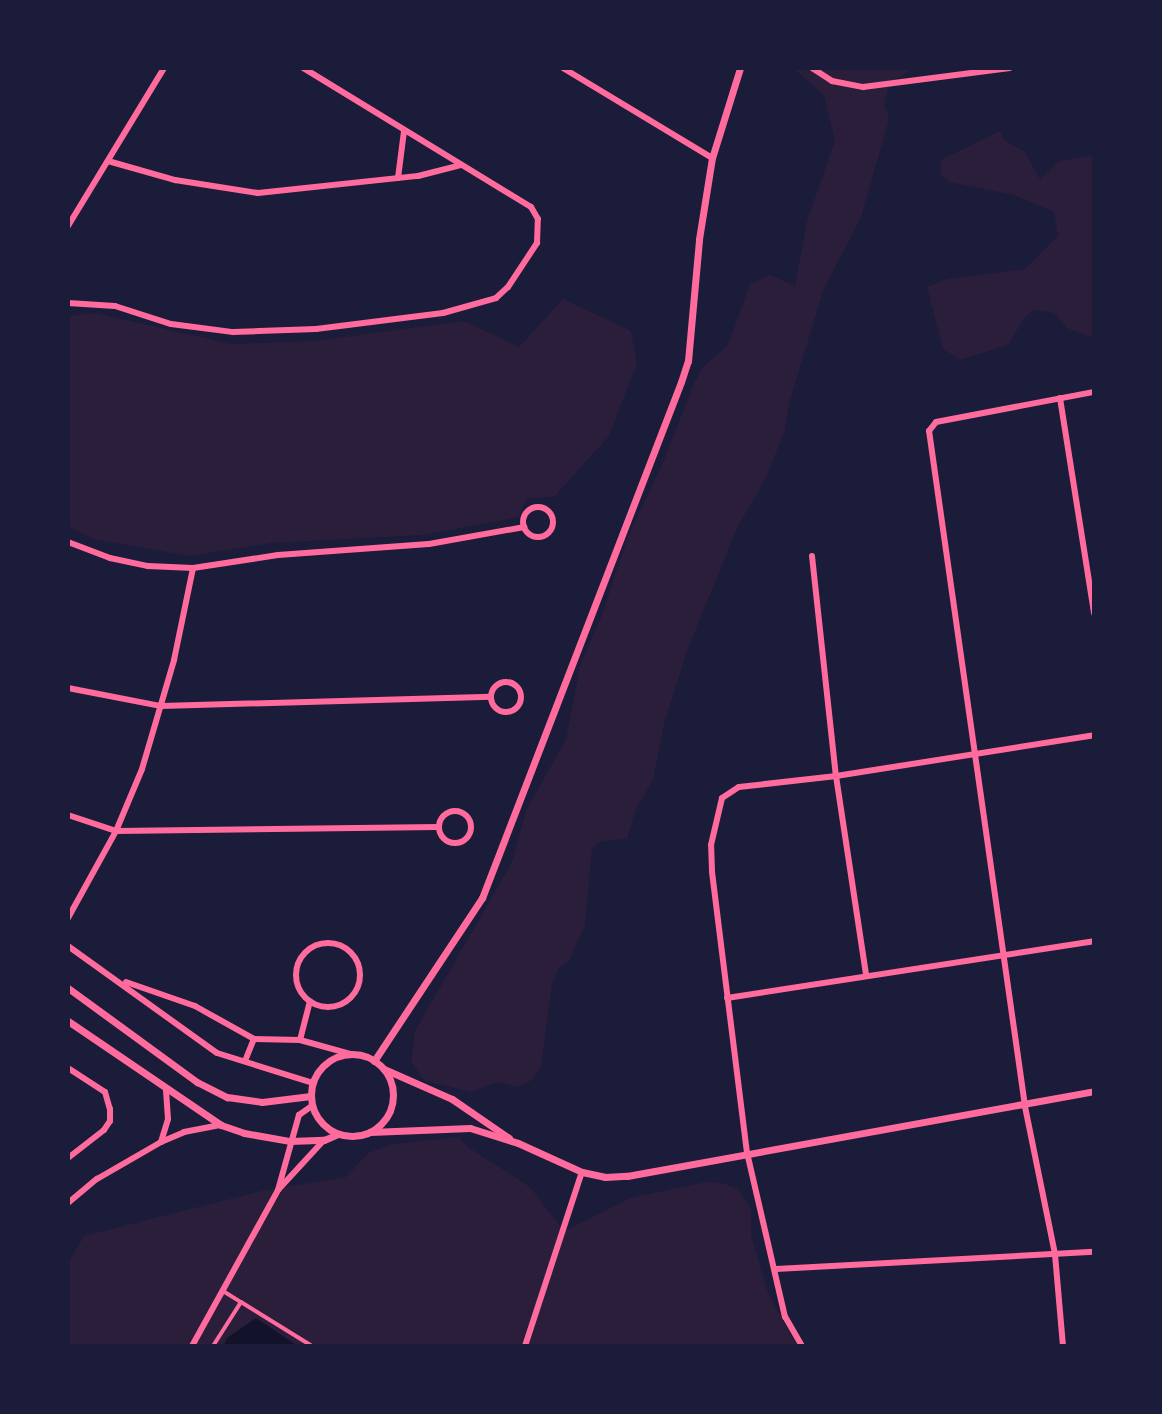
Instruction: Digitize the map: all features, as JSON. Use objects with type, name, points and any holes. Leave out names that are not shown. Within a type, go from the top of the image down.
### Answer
[{"type":"street","points":[[68,226],[164,68]]},
{"type":"street","points":[[68,303],[96,302],[171,324],[233,332],[316,329],[463,310],[496,298],[508,287],[537,243],[538,219],[524,202],[303,68]]},
{"type":"street","points":[[563,68],[712,158]]},
{"type":"street","points":[[374,1061],[482,898],[681,382],[690,349],[699,239],[712,158],[740,68]]},
{"type":"street","points":[[812,68],[832,81],[863,87],[1010,68]]},
{"type":"street","points":[[398,178],[404,131]]},
{"type":"street","points":[[108,161],[175,180],[248,192],[297,191],[398,178],[461,165]]},
{"type":"street","points":[[1063,1346],[1055,1254],[1025,1106],[972,752],[929,431],[936,422],[1094,392]]},
{"type":"street","points":[[1060,398],[1094,613]]},
{"type":"street","points":[[542,507],[551,514],[553,525],[547,534],[531,535],[524,527],[524,516],[531,508],[542,507]]},
{"type":"street","points":[[68,542],[110,558],[148,566],[193,568],[263,557],[429,544],[524,527]]},
{"type":"street","points":[[812,556],[836,776],[866,974]]},
{"type":"street","points":[[68,918],[116,831],[142,769],[161,706],[193,568]]},
{"type":"street","points":[[504,682],[518,687],[522,697],[519,707],[510,712],[499,711],[491,697],[494,687],[504,682]]},
{"type":"street","points":[[68,688],[161,706],[491,697]]},
{"type":"street","points":[[802,1346],[785,1317],[747,1153],[712,871],[711,845],[719,807],[727,791],[739,787],[836,776],[1094,735]]},
{"type":"street","points":[[453,811],[465,814],[471,824],[464,840],[453,843],[443,838],[438,827],[443,816],[453,811]]},
{"type":"street","points":[[68,815],[116,831],[438,827]]},
{"type":"street","points":[[727,998],[1094,941]]},
{"type":"street","points":[[322,943],[341,946],[350,952],[359,969],[357,988],[351,996],[332,1006],[310,1001],[297,984],[299,962],[305,953],[322,943]]},
{"type":"street","points":[[68,946],[119,979],[205,1045],[230,1059],[313,1083]]},
{"type":"street","points":[[119,979],[195,1006],[254,1039],[300,1040],[374,1061],[390,1079],[392,1104],[388,1116],[370,1132]]},
{"type":"street","points":[[68,988],[197,1082],[227,1097],[262,1102],[311,1096]]},
{"type":"street","points":[[300,1040],[310,1001]]},
{"type":"street","points":[[68,1021],[221,1125],[244,1133],[290,1141],[324,1140],[338,1134],[358,1136],[370,1132],[470,1128],[518,1143],[582,1172],[605,1177],[627,1176],[1025,1106],[1094,1091]]},
{"type":"street","points":[[245,1061],[254,1039]]},
{"type":"street","points":[[338,1134],[319,1119],[311,1096],[313,1083],[327,1063],[350,1054]]},
{"type":"street","points":[[68,1068],[105,1092],[110,1109],[110,1121],[104,1130],[68,1158]]},
{"type":"street","points":[[383,1069],[452,1099],[518,1143]]},
{"type":"street","points":[[161,1142],[168,1119],[166,1089]]},
{"type":"street","points":[[278,1190],[299,1115],[312,1106]]},
{"type":"street","points":[[68,1203],[97,1179],[161,1142],[184,1132],[221,1125]]},
{"type":"street","points":[[192,1346],[278,1190],[324,1140]]},
{"type":"street","points":[[525,1346],[582,1172]]},
{"type":"street","points":[[776,1269],[1094,1252]]},
{"type":"street","points":[[223,1291],[312,1346]]},
{"type":"street","points":[[213,1346],[241,1302],[312,1346]]},
{"type":"shaded area","points":[[793,68],[914,68],[889,84],[884,107],[888,112],[888,123],[861,217],[823,291],[789,404],[785,430],[766,478],[738,526],[687,651],[664,724],[653,780],[636,809],[627,839],[602,841],[592,848],[585,925],[569,961],[559,968],[552,983],[541,1067],[532,1080],[518,1087],[497,1082],[471,1092],[425,1081],[411,1062],[415,1031],[512,862],[526,811],[566,739],[580,666],[602,615],[628,536],[663,463],[694,383],[704,366],[728,345],[750,284],[770,275],[795,286],[807,221],[835,141],[824,95]]},
{"type":"shaded area","points":[[1000,131],[1004,140],[1025,152],[1040,179],[1058,162],[1094,155],[1094,338],[1067,328],[1054,313],[1034,310],[1024,318],[1008,345],[960,360],[943,349],[927,287],[948,279],[1025,269],[1058,236],[1054,212],[1014,195],[949,182],[941,175],[941,160]]},
{"type":"shaded area","points":[[563,299],[631,331],[637,363],[609,436],[554,497],[527,498],[519,517],[422,535],[272,543],[190,556],[92,539],[68,526],[68,316],[95,313],[231,344],[314,341],[464,321],[519,347]]},
{"type":"shaded area","points":[[459,1137],[468,1147],[530,1187],[564,1231],[630,1198],[706,1182],[722,1183],[738,1189],[751,1209],[751,1236],[768,1293],[797,1346],[68,1346],[68,1263],[84,1236],[261,1191],[346,1177],[368,1153],[393,1144]]},
{"type":"shaded area","points":[[256,1318],[298,1346],[223,1346],[227,1338]]}]
